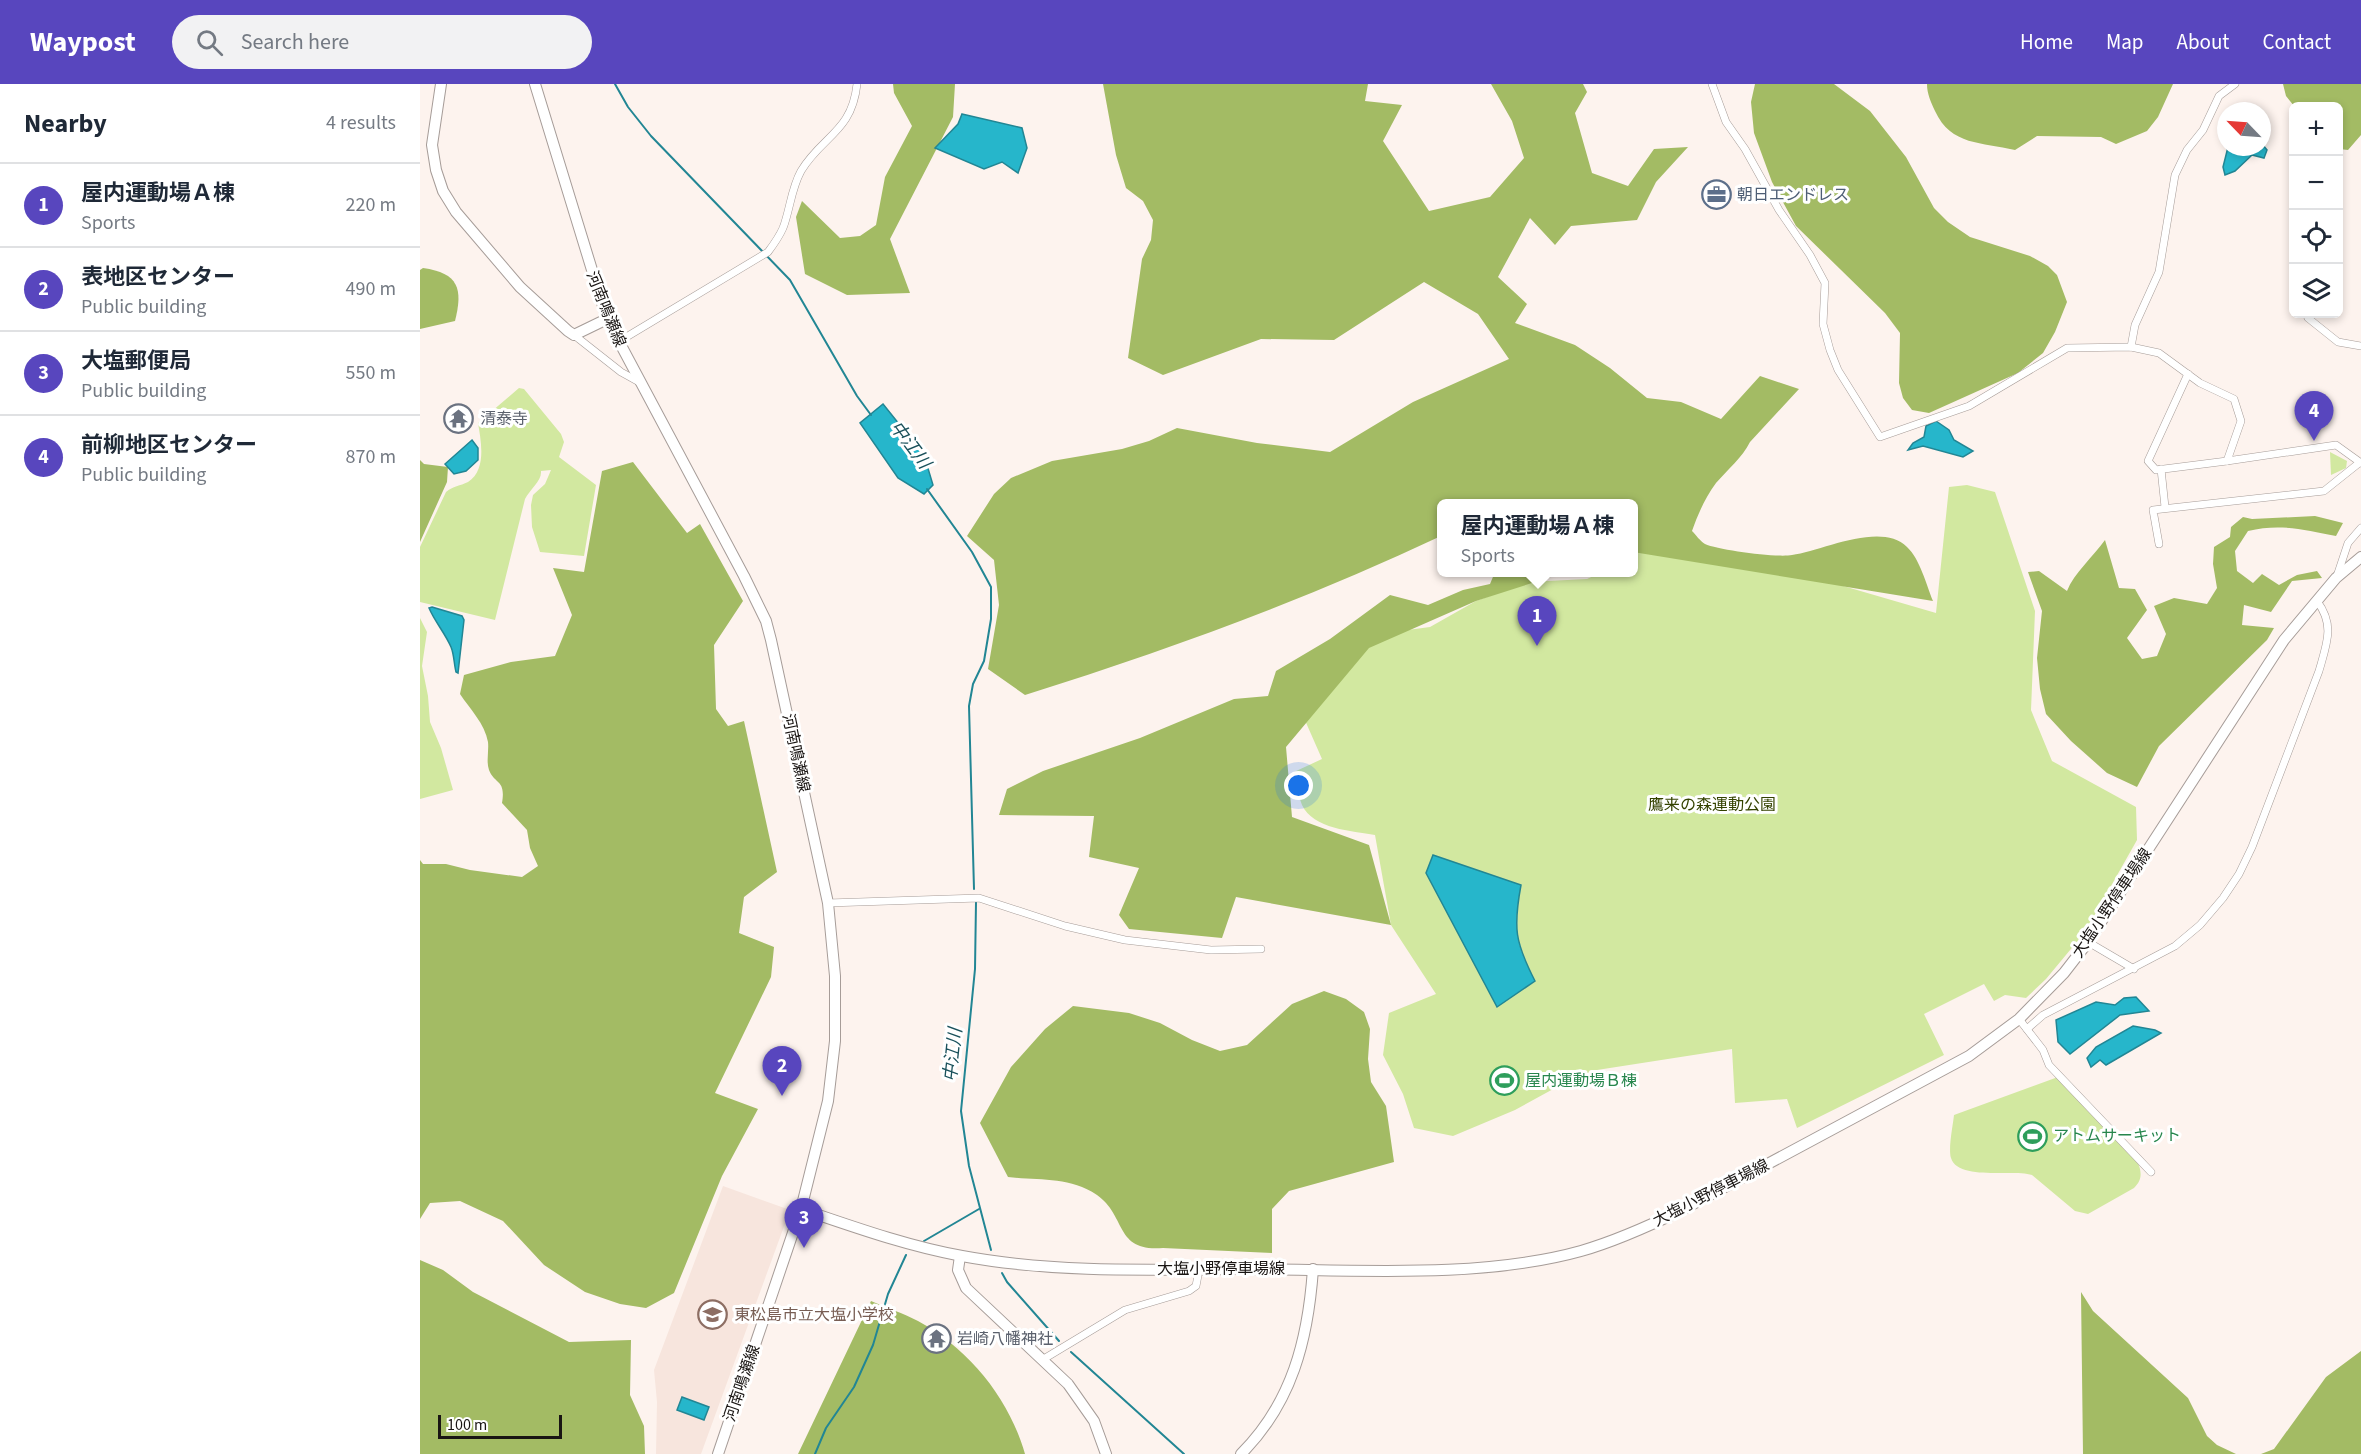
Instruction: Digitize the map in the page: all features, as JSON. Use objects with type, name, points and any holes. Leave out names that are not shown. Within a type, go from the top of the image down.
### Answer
[{"type":"main road","points":[[441,84],[432,145],[436,170],[443,191],[456,212],[537,305],[574,335],[607,319]]},
{"type":"main road","name":"河南鳴瀬線","points":[[535,84],[607,319],[766,621],[828,903],[835,976],[835,1041],[828,1101],[801,1209],[718,1454]]},
{"type":"main road","name":"大塩小野停車場線","points":[[801,1209],[892,1239],[960,1256],[1058,1268],[1410,1270],[1498,1266],[1570,1253],[1618,1239],[1682,1210],[1950,1066],[1977,1050],[2019,1019],[2064,973],[2088,942],[2284,640],[2337,578],[2361,557]]},
{"type":"main road","points":[[960,1256],[958,1270],[966,1288],[1068,1384],[1085,1406],[1098,1430],[1106,1454]]},
{"type":"main road","points":[[1241,1454],[1264,1430],[1287,1389],[1297,1364],[1313,1269]]},
{"type":"street","points":[[618,342],[765,254],[782,229],[800,173],[844,123],[855,97],[857,84]]},
{"type":"street","points":[[1713,84],[1726,122],[1745,149],[1779,210],[1810,255],[1825,283],[1823,324],[1830,350],[1838,370],[1880,437],[1969,406],[2067,348],[2131,347],[2159,353],[2200,383],[2234,399],[2241,421],[2228,461]]},
{"type":"street","points":[[2131,347],[2139,316],[2159,272],[2175,175],[2187,150],[2203,130],[2219,96],[2235,84]]},
{"type":"street","points":[[2308,318],[2338,342],[2361,346]]},
{"type":"street","points":[[574,335],[621,372],[639,382]]},
{"type":"street","points":[[2159,544],[2153,510],[2324,491],[2360,463],[2336,445],[2156,470],[2148,461],[2188,374]]},
{"type":"street","points":[[2161,470],[2165,507]]},
{"type":"street","points":[[2337,578],[2348,543],[2361,528]]},
{"type":"street","points":[[2027,1029],[2043,1015],[2175,946],[2200,925],[2223,898],[2239,874],[2252,847],[2319,671],[2326,647],[2328,620],[2317,601]]},
{"type":"street","points":[[828,903],[979,898],[1065,926],[1125,940],[1211,950],[1261,949]]},
{"type":"street","points":[[2088,942],[2134,969]]},
{"type":"street","points":[[2019,1019],[2043,1050],[2049,1065],[2151,1172]]},
{"type":"street","points":[[1042,1360],[1125,1310],[1189,1291],[1196,1286],[1199,1269]]},
{"type":"shaded area","name":"東松島市立大塩小学校","points":[[723,1186],[790,1210],[701,1454],[656,1454],[657,1402],[654,1370]]},
{"type":"green space","points":[[893,84],[955,84],[953,117],[890,239],[910,293],[847,295],[805,274],[796,217],[802,201],[840,238],[860,236],[876,225],[885,177],[912,126],[894,93]]},
{"type":"green space","points":[[1103,84],[1368,84],[1365,101],[1402,105],[1383,141],[1429,211],[1490,197],[1524,158],[1512,121],[1491,84],[1583,84],[1587,92],[1575,113],[1592,173],[1628,186],[1654,149],[1688,147],[1656,182],[1637,220],[1571,226],[1555,245],[1530,218],[1498,277],[1527,304],[1515,323],[1575,345],[1610,368],[1647,398],[1681,402],[1721,419],[1760,376],[1799,389],[1716,483],[1702,506],[1692,531],[1703,543],[1712,546],[1734,551],[1784,556],[1867,537],[1896,540],[1907,547],[1916,558],[1933,601],[1638,553],[1638,499],[1437,499],[1437,538],[1339,582],[1236,623],[1025,695],[988,669],[999,605],[994,560],[967,536],[994,494],[1011,478],[1052,461],[1122,449],[1149,441],[1177,428],[1257,443],[1330,452],[1413,402],[1509,359],[1478,314],[1424,282],[1334,340],[1261,339],[1163,375],[1128,358],[1142,259],[1151,240],[1153,220],[1143,201],[1126,188],[1116,155]]},
{"type":"green space","points":[[1755,84],[1834,84],[1870,111],[1906,157],[1934,208],[1948,222],[1970,237],[2030,256],[2048,266],[2057,275],[2067,302],[2055,332],[2043,353],[2018,373],[1929,413],[1912,410],[1903,398],[1899,383],[1900,333],[1885,313],[1796,226],[1772,182],[1754,133],[1751,102]]},
{"type":"green space","points":[[1927,84],[2173,84],[2158,117],[2147,131],[2116,144],[2101,137],[2037,136],[2015,150],[1969,141],[1950,131],[1935,111],[1928,95]]},
{"type":"green space","points":[[2283,84],[2361,84],[2361,135],[2348,150],[2343,149],[2343,102],[2291,102],[2286,96]]},
{"type":"green space","points":[[423,268],[444,274],[456,284],[458,300],[455,321],[420,329],[420,270]]},
{"type":"green space","points":[[519,388],[524,389],[561,434],[564,442],[559,457],[596,485],[584,556],[540,552],[532,527],[531,505],[533,495],[545,484],[551,470],[541,471],[538,482],[525,499],[495,620],[420,602],[420,547],[446,492],[468,482],[478,470],[481,455],[478,423]]},
{"type":"green space","points":[[2330,452],[2347,461],[2346,468],[2331,475]]},
{"type":"green space","points":[[420,460],[424,464],[448,467],[447,482],[420,542]]},
{"type":"green space","points":[[633,462],[687,533],[700,524],[743,601],[714,645],[716,709],[728,726],[744,721],[777,872],[744,897],[739,933],[774,947],[771,977],[715,1093],[758,1109],[722,1176],[674,1293],[646,1308],[620,1304],[585,1292],[544,1265],[503,1221],[460,1201],[430,1203],[420,1219],[420,860],[423,864],[446,864],[470,870],[522,877],[538,866],[530,848],[527,830],[502,803],[501,786],[489,770],[486,735],[460,694],[464,675],[511,662],[555,656],[572,615],[553,568],[584,572],[602,471]]},
{"type":"green space","name":"鷹来の森運動公園","points":[[1967,485],[1995,492],[2035,611],[2031,710],[2052,761],[2136,807],[2137,840],[2085,932],[2046,979],[2026,998],[2005,995],[1994,1001],[1984,984],[1924,1014],[1944,1055],[1797,1128],[1787,1099],[1735,1103],[1732,1049],[1597,1070],[1577,1076],[1515,1110],[1453,1136],[1414,1128],[1403,1094],[1383,1055],[1389,1013],[1436,994],[1391,925],[1375,835],[1334,828],[1324,824],[1307,813],[1302,805],[1294,772],[1322,759],[1300,709],[1353,655],[1400,631],[1430,627],[1476,601],[1528,582],[1591,577],[1638,577],[1638,549],[1658,532],[1936,613],[1949,487]]},
{"type":"green space","points":[[2315,516],[2343,523],[2336,536],[2282,527],[2248,531],[2235,551],[2237,571],[2253,583],[2262,574],[2279,585],[2297,575],[2317,571],[2322,578],[2292,581],[2271,612],[2244,605],[2242,625],[2274,628],[2267,640],[2159,746],[2137,787],[2107,773],[2071,741],[2046,714],[2040,689],[2037,658],[2042,611],[2028,572],[2039,571],[2067,591],[2079,571],[2105,540],[2119,588],[2135,589],[2147,610],[2127,638],[2142,659],[2157,656],[2166,634],[2154,606],[2174,598],[2207,604],[2217,588],[2213,564],[2214,547],[2230,537],[2231,527],[2243,517],[2252,519]]},
{"type":"green space","points":[[1493,577],[1551,577],[1476,601],[1369,648],[1286,747],[1292,817],[1369,845],[1391,925],[1236,897],[1222,938],[1129,929],[1119,915],[1139,868],[1089,857],[1094,816],[999,815],[1007,789],[1043,771],[1140,738],[1234,699],[1268,696],[1276,671],[1330,639],[1390,595],[1428,605],[1463,590],[1490,584]]},
{"type":"green space","points":[[420,618],[427,632],[422,666],[430,722],[441,748],[453,790],[420,799]]},
{"type":"green space","points":[[1324,991],[1346,999],[1364,1012],[1370,1029],[1368,1059],[1371,1082],[1386,1106],[1394,1162],[1289,1191],[1272,1209],[1272,1253],[1147,1248],[1136,1244],[1128,1239],[1106,1203],[1086,1189],[1053,1180],[1008,1177],[980,1123],[1011,1067],[1045,1029],[1073,1006],[1129,1013],[1160,1023],[1192,1040],[1220,1051],[1247,1045],[1292,1004]]},
{"type":"green space","name":"アトムサーキット","points":[[2058,1077],[2138,1163],[2140,1170],[2140,1179],[2134,1188],[2088,1214],[2075,1211],[2032,1175],[1964,1170],[1956,1165],[1950,1154],[1954,1115]]},
{"type":"green space","points":[[420,1260],[443,1270],[473,1292],[569,1342],[631,1340],[630,1395],[644,1426],[645,1454],[420,1454]]},
{"type":"green space","points":[[2081,1292],[2093,1311],[2188,1398],[2207,1436],[2217,1445],[2236,1454],[2083,1454]]},
{"type":"green space","points":[[871,1301],[901,1313],[937,1332],[970,1361],[998,1395],[1018,1433],[1025,1454],[798,1454]]},
{"type":"green space","points":[[2361,1351],[2361,1454],[2261,1454],[2274,1449],[2326,1377]]},
{"type":"water","points":[[962,114],[1022,128],[1027,148],[1018,173],[1002,162],[984,169],[935,148],[958,124]]},
{"type":"water","points":[[2226,156],[2251,156],[2235,171],[2225,175],[2223,167]]},
{"type":"water","points":[[883,404],[924,455],[933,485],[924,494],[898,478],[860,423]]},
{"type":"water","points":[[1936,421],[1949,430],[1954,440],[1973,451],[1963,457],[1923,446],[1908,450],[1913,443],[1924,437],[1926,426]]},
{"type":"water","points":[[472,440],[478,448],[478,460],[466,471],[454,474],[445,464]]},
{"type":"water","points":[[429,608],[462,616],[464,620],[458,673],[451,647]]},
{"type":"water","points":[[1433,855],[1521,885],[1517,913],[1518,934],[1523,956],[1535,981],[1497,1007],[1426,873]]},
{"type":"water","points":[[2136,997],[2149,1011],[2120,1015],[2070,1054],[2058,1042],[2056,1020],[2096,1002],[2115,1005],[2124,998]]},
{"type":"water","points":[[2133,1026],[2161,1033],[2106,1065],[2100,1060],[2091,1067],[2087,1058],[2096,1047]]},
{"type":"water","points":[[682,1397],[709,1407],[704,1420],[677,1410]]},
{"type":"waterway","name":"中江川","points":[[615,84],[628,107],[651,136],[790,280],[857,396],[871,415]]},
{"type":"waterway","name":"中江川","points":[[927,489],[972,552],[991,587],[991,619],[984,661],[973,684],[969,706],[974,889]]},
{"type":"waterway","name":"中江川","points":[[976,902],[975,969],[961,1111],[969,1166],[991,1250]]},
{"type":"waterway","points":[[924,1241],[979,1209]]},
{"type":"waterway","points":[[815,1454],[826,1428],[854,1387],[873,1345],[888,1294],[906,1255]]},
{"type":"waterway","points":[[1002,1273],[1007,1282],[1059,1341]]},
{"type":"waterway","points":[[1071,1352],[1184,1454]]},
{"type":"place","name":"朝日エンドレス","points":[[1716,195]]},
{"type":"place","name":"清泰寺","points":[[459,419]]},
{"type":"place","name":"前柳地区センター","points":[[2314,441]]},
{"type":"place","name":"屋内運動場Ａ棟","points":[[1537,646]]},
{"type":"place","name":"屋内運動場Ｂ棟","points":[[1504,1081]]},
{"type":"place","name":"表地区センター","points":[[782,1096]]},
{"type":"place","name":"アトムサーキット","points":[[2032,1136]]},
{"type":"place","name":"大塩郵便局","points":[[804,1248]]},
{"type":"place","name":"東松島市立大塩小学校","points":[[713,1315]]},
{"type":"place","name":"岩崎八幡神社","points":[[936,1339]]}]
